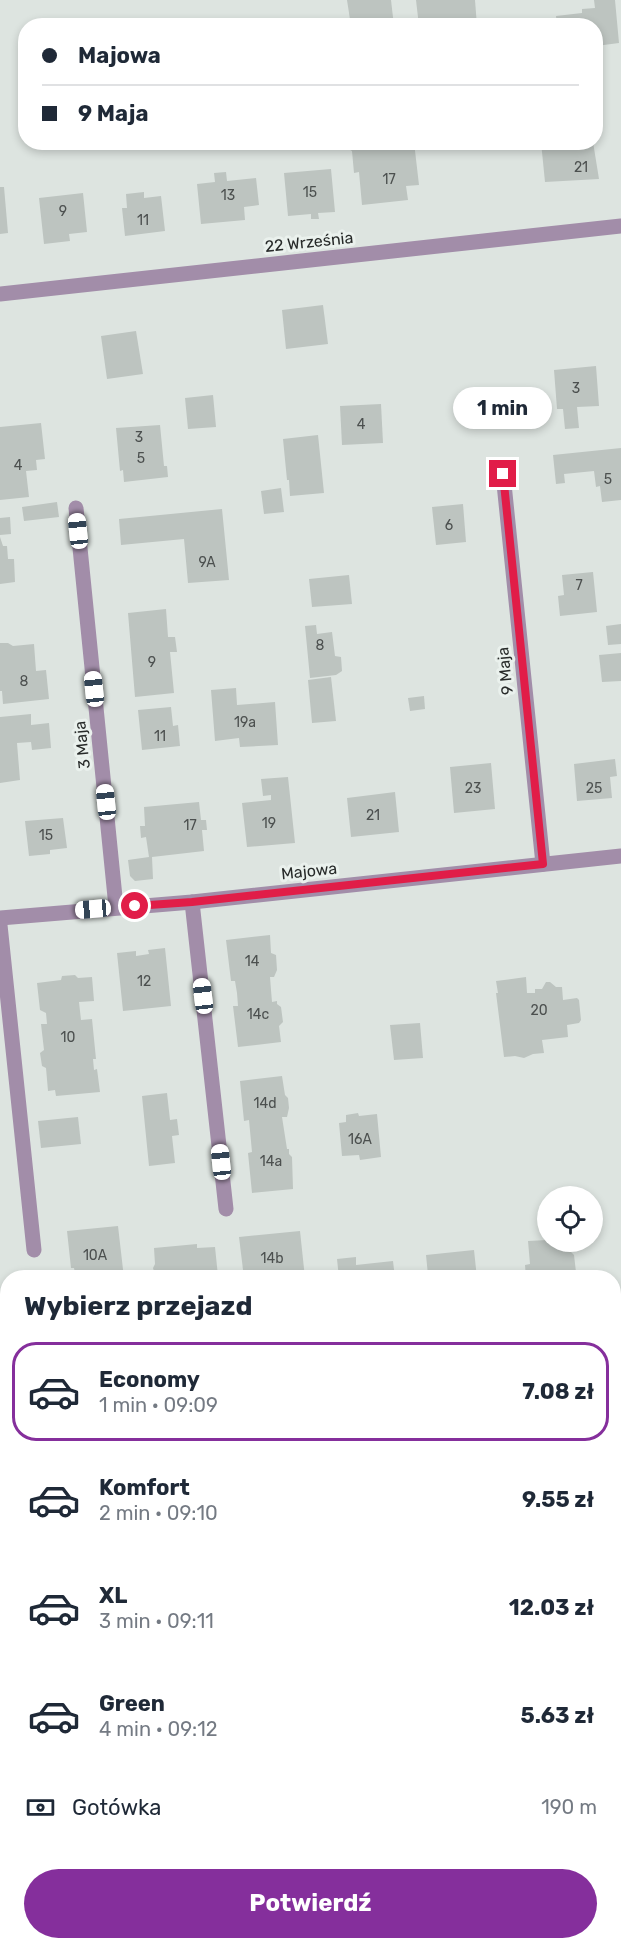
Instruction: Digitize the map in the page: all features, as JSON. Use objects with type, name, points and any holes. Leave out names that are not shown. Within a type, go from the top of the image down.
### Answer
[{"type":"street","name":"22 Września","points":[[0,294],[621,226]]},
{"type":"street","name":"9 Maja","points":[[503,474],[543,864]]},
{"type":"street","name":"3 Maja","points":[[76,508],[116,907]]},
{"type":"street","name":"Majowa","points":[[0,918],[192,902],[621,856]]},
{"type":"street","points":[[192,902],[226,1209]]},
{"type":"street","points":[[0,925],[34,1250]]},
{"type":"building","points":[[347,0],[391,0],[393,18],[350,18]]},
{"type":"building","points":[[416,0],[475,0],[476,18],[418,18]]},
{"type":"building","points":[[594,0],[615,0],[619,43],[603,45],[603,18],[556,18],[556,16],[582,13],[582,9],[595,8]]},
{"type":"building","points":[[350,150],[415,150],[419,185],[406,186],[408,200],[362,205],[359,172],[354,173]]},
{"type":"building","points":[[542,150],[594,150],[599,179],[545,182]]},
{"type":"building","points":[[331,169],[335,212],[318,213],[319,219],[311,219],[311,214],[288,216],[284,173]]},
{"type":"building","points":[[226,172],[227,181],[256,178],[259,205],[244,207],[245,220],[201,224],[197,184],[215,182],[214,173]]},
{"type":"building","points":[[0,187],[4,187],[8,233],[0,234]]},
{"type":"building","points":[[144,192],[144,198],[161,196],[165,231],[125,236],[122,208],[127,208],[126,194]]},
{"type":"building","points":[[83,193],[87,232],[69,234],[70,241],[44,244],[39,198]]},
{"type":"building","points":[[323,305],[328,344],[286,349],[282,310]]},
{"type":"building","points":[[136,331],[143,374],[107,379],[101,336]]},
{"type":"building","points":[[596,366],[599,406],[577,407],[579,428],[565,429],[563,409],[557,409],[554,370]]},
{"type":"building","points":[[213,395],[216,427],[188,429],[185,398]]},
{"type":"building","points":[[381,404],[383,443],[342,445],[340,406]]},
{"type":"building","points":[[41,423],[45,459],[36,460],[37,470],[26,471],[29,497],[0,500],[0,427]]},
{"type":"building","points":[[160,425],[164,466],[167,466],[168,477],[124,482],[123,470],[120,471],[116,428]]},
{"type":"building","points":[[318,435],[324,493],[290,496],[283,439]]},
{"type":"building","points":[[621,448],[621,500],[602,502],[600,486],[596,487],[594,471],[564,474],[565,483],[556,484],[553,455]]},
{"type":"building","points":[[281,488],[284,512],[264,514],[261,491]]},
{"type":"building","points":[[57,502],[59,517],[24,521],[22,507]]},
{"type":"building","points":[[463,504],[466,542],[436,545],[432,507]]},
{"type":"building","points":[[222,509],[229,580],[188,583],[184,539],[121,545],[119,519]]},
{"type":"building","points":[[10,517],[11,534],[0,535],[0,518]]},
{"type":"building","points":[[0,537],[3,546],[7,546],[8,559],[14,559],[15,582],[0,584]]},
{"type":"building","points":[[593,572],[597,612],[560,616],[558,596],[564,595],[562,575]]},
{"type":"building","points":[[349,575],[352,604],[312,607],[309,579]]},
{"type":"building","points":[[166,609],[168,637],[175,637],[177,652],[170,652],[174,693],[135,697],[128,613]]},
{"type":"building","points":[[621,624],[621,644],[608,645],[606,626]]},
{"type":"building","points":[[316,625],[317,634],[332,632],[335,656],[341,657],[342,671],[336,675],[310,678],[305,626]]},
{"type":"building","points":[[0,643],[13,646],[34,644],[36,671],[46,670],[49,699],[3,704],[2,691],[0,691]]},
{"type":"building","points":[[621,653],[621,681],[602,682],[599,655]]},
{"type":"building","points":[[331,677],[336,721],[312,723],[308,680]]},
{"type":"building","points":[[236,688],[237,705],[275,702],[278,745],[240,747],[239,738],[215,741],[211,690]]},
{"type":"building","points":[[424,696],[425,709],[410,711],[408,698]]},
{"type":"building","points":[[171,707],[173,726],[178,725],[180,746],[142,750],[138,710]]},
{"type":"building","points":[[31,714],[31,725],[49,723],[51,748],[32,750],[31,742],[17,743],[20,780],[0,783],[0,717]]},
{"type":"building","points":[[615,759],[617,776],[610,777],[612,798],[577,801],[574,764]]},
{"type":"building","points":[[491,763],[495,809],[454,813],[450,767]]},
{"type":"building","points":[[288,777],[295,843],[247,847],[242,803],[271,800],[271,795],[263,796],[261,779]]},
{"type":"building","points":[[395,792],[399,832],[351,837],[347,798]]},
{"type":"building","points":[[199,802],[201,820],[206,820],[207,830],[202,830],[204,851],[152,857],[153,879],[135,881],[130,876],[128,860],[149,857],[146,837],[141,838],[140,826],[145,826],[144,807]]},
{"type":"building","points":[[63,818],[67,848],[50,850],[50,854],[29,856],[25,821]]},
{"type":"building","points":[[270,935],[271,953],[276,955],[277,970],[274,977],[270,977],[272,1002],[277,1001],[281,1007],[283,1022],[279,1026],[281,1042],[238,1047],[233,1006],[238,1006],[237,993],[235,981],[231,981],[226,940]]},
{"type":"building","points":[[165,948],[171,1006],[123,1011],[117,953],[136,951],[136,956],[149,954],[148,950]]},
{"type":"building","points":[[75,975],[78,978],[92,977],[94,1001],[79,1002],[81,1020],[92,1019],[96,1059],[93,1059],[94,1070],[97,1069],[100,1092],[56,1096],[55,1090],[48,1091],[46,1068],[42,1066],[40,1053],[44,1050],[41,1024],[47,1024],[46,1013],[40,1010],[37,983],[61,980],[62,976]]},
{"type":"building","points":[[526,977],[527,993],[535,993],[535,989],[542,989],[546,982],[550,982],[556,987],[562,987],[563,1000],[577,998],[581,1020],[579,1023],[567,1025],[568,1037],[542,1040],[544,1053],[524,1058],[504,1057],[496,981]]},
{"type":"building","points":[[420,1023],[423,1058],[394,1060],[390,1025]]},
{"type":"building","points":[[282,1076],[289,1108],[287,1117],[282,1117],[287,1149],[292,1157],[293,1189],[252,1193],[248,1153],[252,1152],[249,1120],[244,1121],[240,1081]]},
{"type":"building","points":[[167,1093],[170,1120],[177,1119],[179,1135],[172,1136],[175,1163],[149,1166],[142,1096]]},
{"type":"building","points":[[358,1113],[359,1116],[377,1114],[381,1157],[360,1160],[359,1155],[342,1156],[339,1123],[346,1122],[346,1115]]},
{"type":"building","points":[[78,1117],[81,1144],[41,1148],[38,1121]]},
{"type":"building","points":[[118,1226],[123,1270],[74,1270],[71,1268],[67,1231]]},
{"type":"building","points":[[300,1231],[304,1270],[243,1270],[239,1237]]},
{"type":"building","points":[[528,1241],[537,1241],[537,1252],[571,1252],[574,1255],[576,1270],[525,1270],[525,1265],[530,1264]]},
{"type":"building","points":[[197,1244],[197,1248],[215,1247],[217,1270],[154,1270],[154,1248]]},
{"type":"building","points":[[474,1250],[476,1270],[428,1270],[426,1255]]},
{"type":"building","points":[[356,1257],[356,1265],[393,1261],[394,1270],[338,1270],[337,1259]]},
{"type":"route","points":[[135,906],[192,902],[543,864],[503,474]]}]
